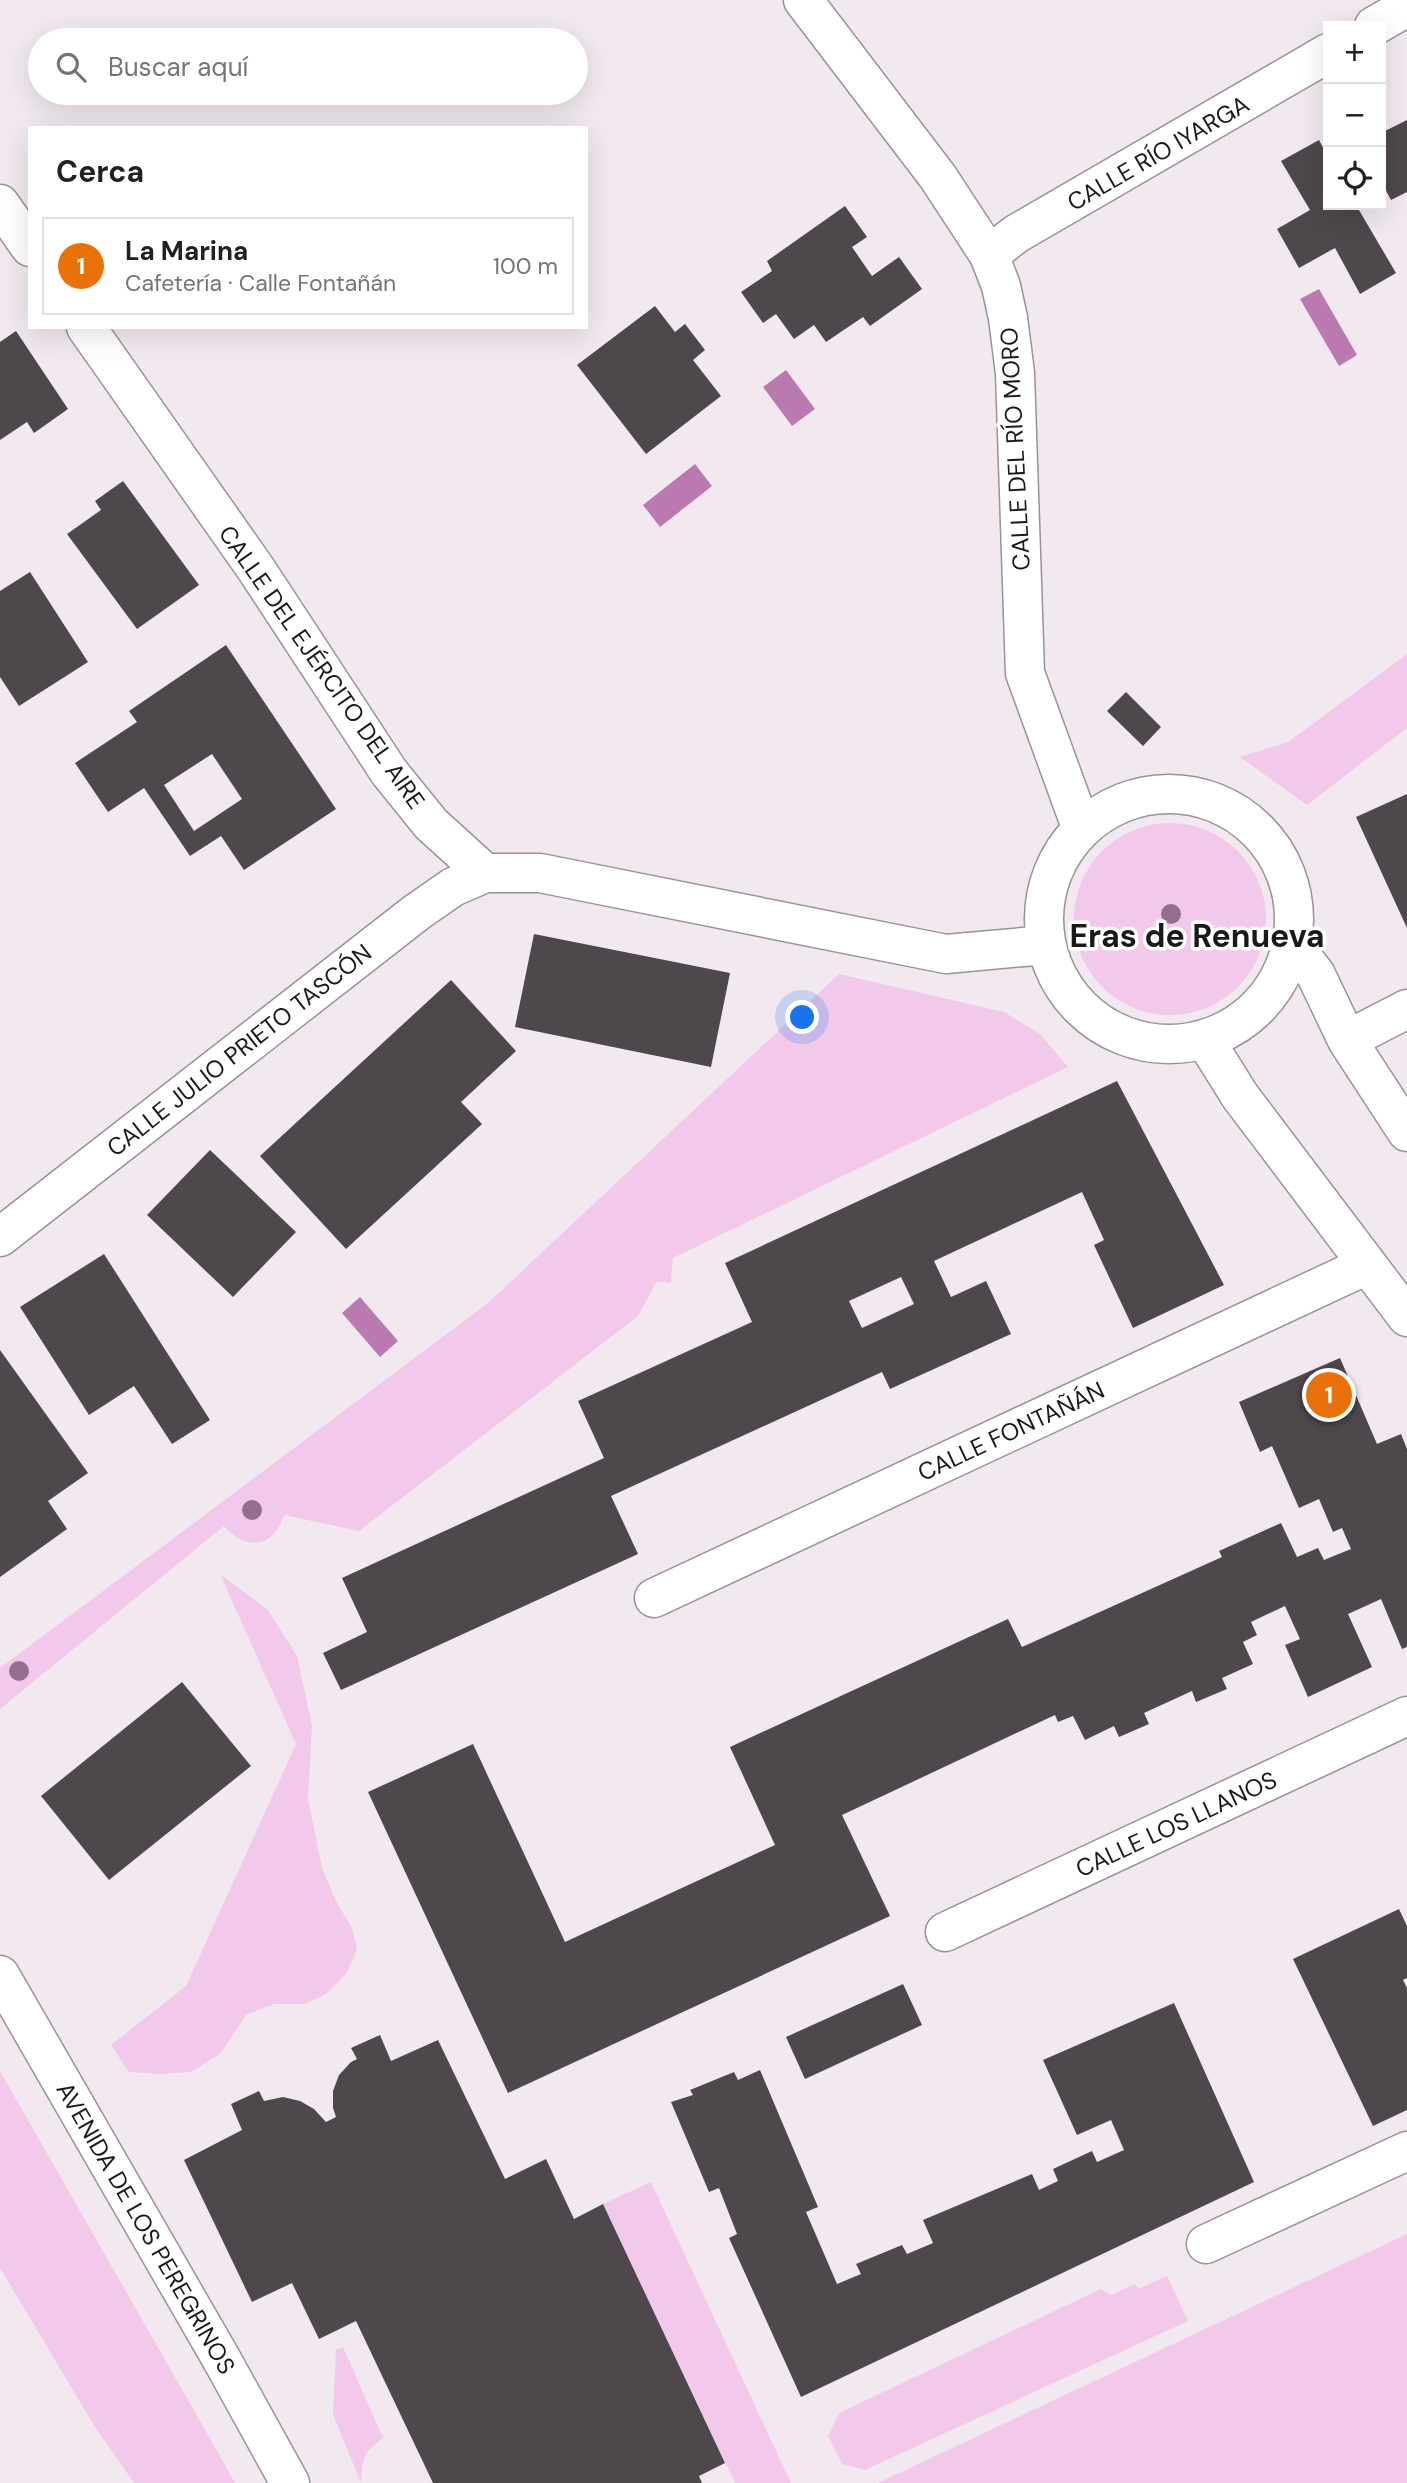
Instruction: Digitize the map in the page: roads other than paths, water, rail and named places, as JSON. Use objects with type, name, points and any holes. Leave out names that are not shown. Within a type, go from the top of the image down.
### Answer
[{"type":"street","name":"CALLE DEL RÍO MORO","points":[[803,0],[938,177],[989,255],[1004,297],[1015,373],[1025,673],[1081,827]]},
{"type":"street","points":[[1383,21],[1407,7]]},
{"type":"street","name":"CALLE RÍO IYARGA","points":[[989,255],[1016,234],[1323,56]]},
{"type":"street","points":[[0,204],[28,244]]},
{"type":"street","name":"CALLE DEL EJÉRCITO DEL AIRE","points":[[87,329],[256,569],[389,772],[431,824],[485,873]]},
{"type":"street","points":[[1171,793],[1216,803],[1251,826],[1283,858],[1293,902],[1291,942],[1278,980],[1258,1006],[1235,1026],[1205,1040],[1165,1048],[1129,1039],[1095,1023],[1071,995],[1056,971],[1046,945],[1047,895],[1060,860],[1081,827],[1100,812],[1124,799],[1171,793]]},
{"type":"street","points":[[485,873],[540,873],[946,954],[1046,945]]},
{"type":"street","name":"CALLE JULIO PRIETO TASCÓN","points":[[0,1237],[417,912],[453,887],[485,873]]},
{"type":"street","points":[[1291,942],[1315,975],[1346,1040],[1407,1132]]},
{"type":"street","points":[[1346,1040],[1407,1009]]},
{"type":"street","points":[[1205,1040],[1240,1096],[1407,1317]]},
{"type":"street","name":"CALLE FONTAÑÁN","points":[[654,1598],[1367,1265]]},
{"type":"street","name":"CALLE LOS LLANOS","points":[[945,1932],[1407,1716]]},
{"type":"street","name":"AVENIDA DE LOS PEREGRINOS","points":[[0,1975],[290,2483]]},
{"type":"street","points":[[1206,2244],[1407,2151]]},
{"type":"place","name":"La Marina","points":[[1329,1395]]},
{"type":"district","name":"Eras de Renueva","points":[[1197,936]]}]
